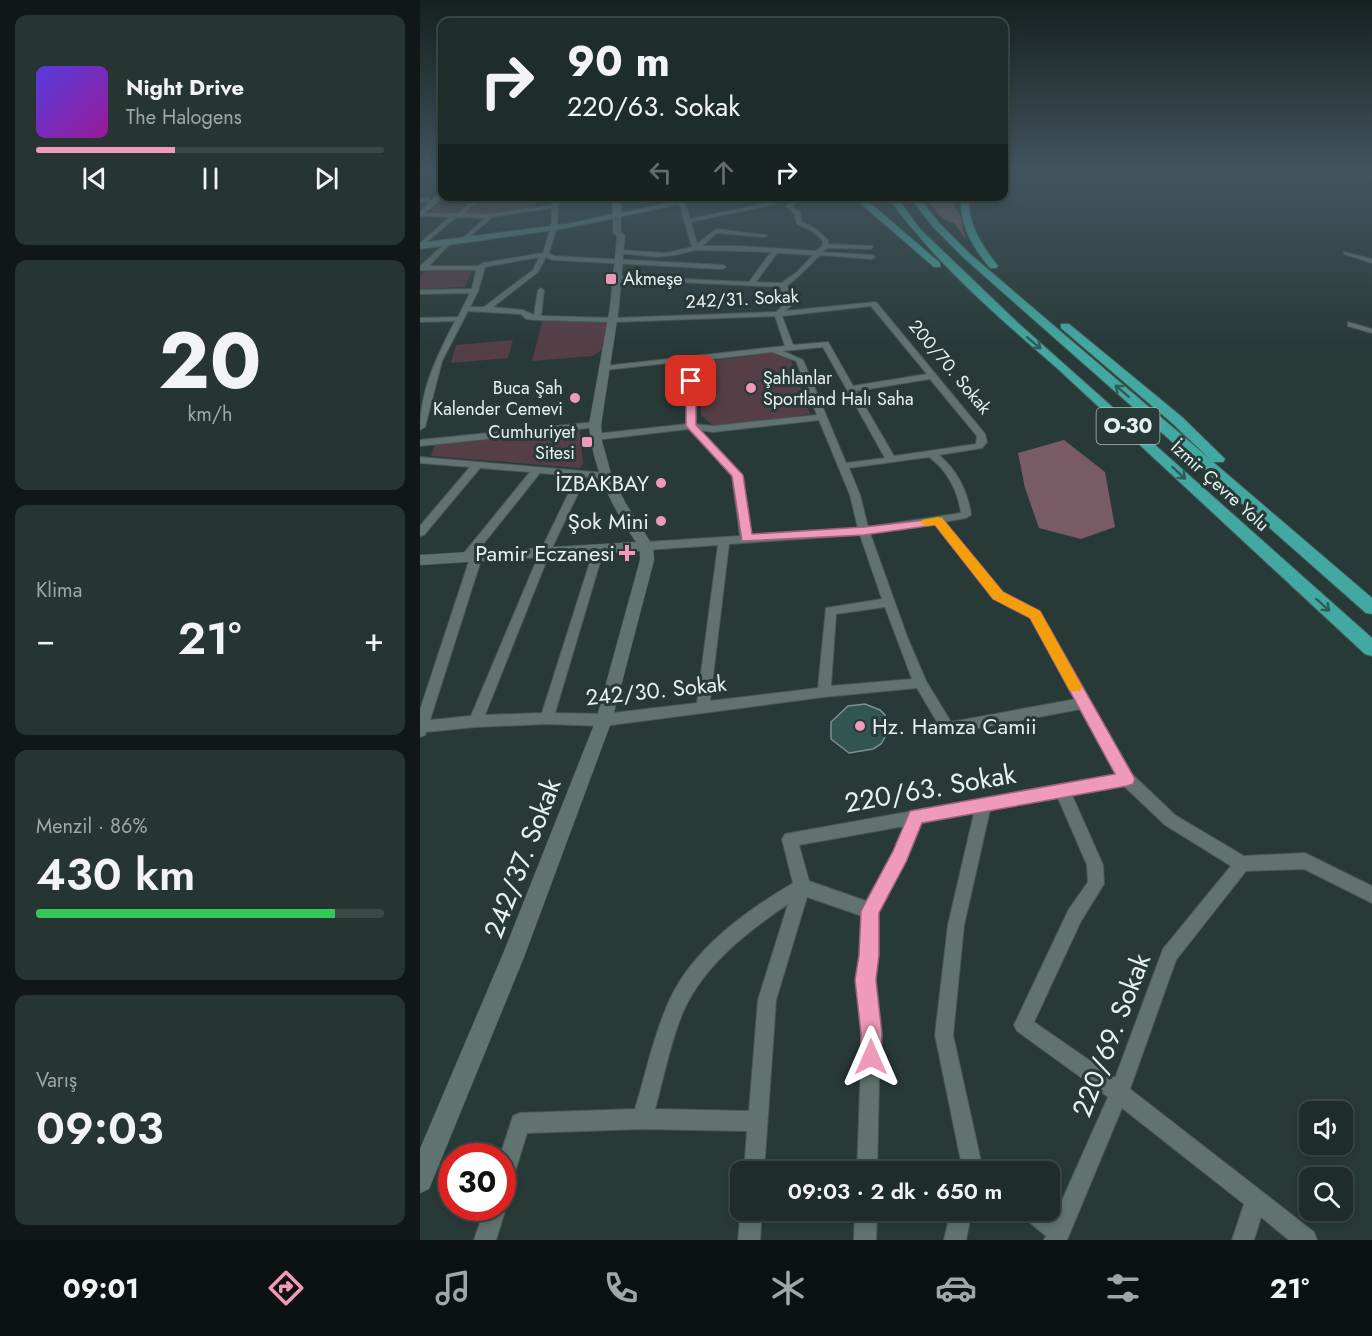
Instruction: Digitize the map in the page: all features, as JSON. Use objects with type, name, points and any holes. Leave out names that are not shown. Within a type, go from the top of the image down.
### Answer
[{"type":"highway","points":[[895,229],[980,301],[1014,326]]},
{"type":"highway","name":"İzmir Çevre Yolu","points":[[916,229],[1014,326],[1070,374],[1372,649]]},
{"type":"highway","name":"İzmir Çevre Yolu","points":[[940,229],[967,256],[1372,607]]},
{"type":"highway","points":[[968,229],[977,247],[995,269],[1177,420],[1372,607]]},
{"type":"main road","points":[[420,246],[541,229]]},
{"type":"street","points":[[420,246],[440,229]]},
{"type":"street","points":[[464,240],[476,229]]},
{"type":"street","points":[[486,309],[536,271],[546,254],[553,229]]},
{"type":"street","points":[[618,229],[617,233],[621,236],[614,320],[595,431],[606,477],[629,522],[646,546]]},
{"type":"street","points":[[690,229],[695,248]]},
{"type":"street","points":[[812,229],[824,238],[825,246]]},
{"type":"street","points":[[695,248],[716,231],[764,235]]},
{"type":"street","points":[[421,268],[450,242]]},
{"type":"street","points":[[618,278],[783,285],[799,273],[825,246],[871,247]]},
{"type":"street","points":[[421,268],[480,268],[483,265],[546,254],[552,258],[619,257],[659,255],[695,248],[738,248],[872,257]]},
{"type":"street","points":[[712,283],[738,248]]},
{"type":"street","points":[[751,284],[775,251]]},
{"type":"street","points":[[1346,253],[1372,261]]},
{"type":"street","points":[[619,257],[723,267]]},
{"type":"street","points":[[420,426],[438,361],[475,291],[480,268]]},
{"type":"street","points":[[783,285],[790,303],[778,314],[790,348]]},
{"type":"street","points":[[537,318],[541,290]]},
{"type":"street","points":[[420,292],[475,291]]},
{"type":"street","name":"242/31. Sokak","points":[[465,309],[523,312],[537,318],[614,320],[778,314],[873,304]]},
{"type":"street","name":"200/70. Sokak","points":[[873,304],[982,436],[979,446],[931,454]]},
{"type":"street","points":[[420,320],[460,319]]},
{"type":"street","points":[[1351,324],[1372,331]]},
{"type":"street","points":[[605,368],[825,344],[891,460]]},
{"type":"street","points":[[774,350],[800,360],[855,495],[864,531],[920,683],[948,728],[1084,703]]},
{"type":"street","points":[[691,359],[691,426],[737,475],[746,538]]},
{"type":"street","points":[[851,389],[931,376]]},
{"type":"street","points":[[420,386],[431,385]]},
{"type":"street","points":[[420,443],[691,426],[713,429],[824,417]]},
{"type":"street","points":[[420,560],[864,531],[966,515],[965,502],[941,460],[931,454],[844,466]]},
{"type":"street","points":[[420,460],[606,477]]},
{"type":"street","points":[[420,533],[478,464]]},
{"type":"street","points":[[420,729],[471,557],[537,470]]},
{"type":"street","points":[[477,721],[544,552],[583,474]]},
{"type":"street","points":[[938,521],[998,596],[1035,615],[1127,779],[1170,820],[1242,864],[1305,861],[1372,895]]},
{"type":"street","points":[[703,707],[724,540]]},
{"type":"street","name":"242/37. Sokak","points":[[420,1180],[513,957],[604,720],[647,560],[646,546]]},
{"type":"street","points":[[547,718],[599,549]]},
{"type":"street","points":[[824,692],[830,611],[890,602]]},
{"type":"street","name":"242/30. Sokak","points":[[420,729],[477,721],[547,718],[604,720],[824,692],[920,683]]},
{"type":"street","name":"220/63. Sokak","points":[[802,887],[790,839],[1127,779]]},
{"type":"street","points":[[1062,790],[1095,865],[1096,884],[1074,915],[1023,1025],[1119,1092],[1306,1240]]},
{"type":"street","points":[[972,1161],[944,1035],[956,925],[984,804]]},
{"type":"street","points":[[867,1161],[872,1034],[866,980],[870,911],[900,856],[916,816]]},
{"type":"street","name":"220/69. Sokak","points":[[1057,1236],[1119,1092],[1169,955],[1242,864]]},
{"type":"street","points":[[642,1119],[676,1005],[692,977],[749,922],[773,903],[802,887],[870,911]]},
{"type":"street","points":[[755,1161],[767,1000],[802,887]]},
{"type":"street","points":[[514,1143],[520,1123],[642,1119],[758,1121]]},
{"type":"street","points":[[1243,1240],[1256,1200]]},
{"type":"street","points":[[485,1240],[491,1221]]},
{"type":"street","points":[[749,1240],[750,1221]]},
{"type":"street","points":[[865,1240],[866,1221]]},
{"type":"street","points":[[955,1240],[959,1221]]},
{"type":"street","points":[[1041,1221],[1057,1236]]},
{"type":"shaded area","points":[[958,229],[963,229],[966,240]]},
{"type":"shaded area","points":[[473,269],[465,287],[420,289],[420,277],[427,270]]},
{"type":"shaded area","points":[[543,319],[607,322],[602,350],[592,356],[532,361]]},
{"type":"shaded area","points":[[513,340],[508,358],[451,363],[456,345]]},
{"type":"shaded area","name":"Şahlanlar Sportland Halı Saha","points":[[772,353],[791,360],[810,414],[717,429],[701,415],[701,362]]},
{"type":"shaded area","points":[[580,430],[583,464],[580,468],[431,456],[436,443]]},
{"type":"shaded area","points":[[1064,440],[1105,472],[1115,527],[1081,539],[1039,528],[1025,488],[1018,453]]},
{"type":"building","name":"Hz. Hamza Camii","points":[[865,704],[880,710],[885,715],[889,730],[881,744],[873,749],[849,753],[831,739],[831,722],[848,706]]},
{"type":"slow traffic","points":[[926,522],[938,521],[998,596],[1035,615],[1075,687]]},
{"type":"place","name":"Akmeşe","points":[[611,279]]},
{"type":"place","name":"Şahlanlar Sportland Halı Saha","points":[[751,388]]},
{"type":"place","name":"Buca Şah Kalender Cemevi","points":[[575,398]]},
{"type":"place","name":"Cumhuriyet Sitesi","points":[[587,442]]},
{"type":"place","name":"İZBAKBAY","points":[[661,483]]},
{"type":"place","name":"Şok Mini","points":[[661,521]]},
{"type":"place","name":"Pamir Eczanesi","points":[[627,553]]},
{"type":"place","name":"Hz. Hamza Camii","points":[[860,726]]},
{"type":"route","points":[[691,381],[691,426],[737,475],[746,538],[864,531],[938,521],[998,596],[1035,615],[1127,779],[916,816],[900,856],[870,911],[866,980],[872,1034],[871,1057]]}]
